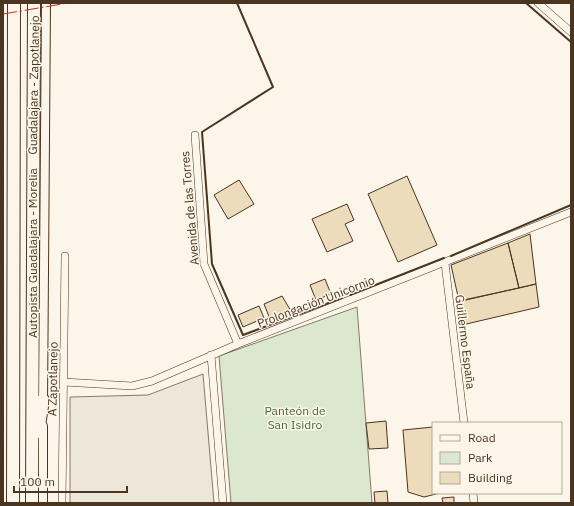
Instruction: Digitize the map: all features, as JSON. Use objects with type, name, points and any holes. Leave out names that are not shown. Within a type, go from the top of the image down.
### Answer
[{"type":"highway","name":"Autopista Guadalajara - Morelia","points":[[13,503],[14,3]]},
{"type":"highway","name":"Autopista Guadalajara - Morelia","points":[[32,503],[34,3]]},
{"type":"highway","points":[[32,473],[43,400]]},
{"type":"street","name":"Guadalajara - Zapotlanejo","points":[[43,503],[46,3]]},
{"type":"street","points":[[538,3],[571,32]]},
{"type":"street","name":"Avenida de las Torres","points":[[196,135],[204,264],[238,344]]},
{"type":"street","name":"Prolongación Unicornio","points":[[64,382],[132,386],[142,384],[238,344],[571,212]]},
{"type":"street","name":"A Zapotlanejo","points":[[62,503],[65,256]]},
{"type":"street","name":"Guillermo España","points":[[445,263],[464,422]]},
{"type":"street","points":[[211,355],[223,503]]},
{"type":"green space","name":"Panteón de San Isidro","points":[[357,307],[372,503],[231,503],[219,356]]},
{"type":"shaded area","points":[[203,374],[214,503],[70,503],[70,397],[148,395]]},
{"type":"building","points":[[407,176],[437,245],[398,262],[368,194]]},
{"type":"building","points":[[239,180],[254,204],[228,219],[214,195]]},
{"type":"building","points":[[347,204],[354,220],[345,224],[353,241],[327,252],[312,219]]},
{"type":"building","points":[[530,234],[536,284],[519,288],[508,243]]},
{"type":"building","points":[[508,243],[519,288],[459,301],[451,265]]},
{"type":"building","points":[[325,279],[331,294],[316,300],[310,285]]},
{"type":"building","points":[[536,284],[539,307],[462,325],[457,302]]},
{"type":"building","points":[[282,296],[291,311],[270,319],[264,304]]},
{"type":"building","points":[[259,306],[264,318],[243,327],[238,315]]},
{"type":"building","points":[[386,421],[388,448],[369,449],[366,423]]},
{"type":"building","points":[[432,427],[432,494],[436,494],[424,497],[408,492],[403,430]]},
{"type":"building","points":[[387,491],[388,503],[375,503],[374,492]]},
{"type":"building","points":[[454,497],[454,503],[443,503],[442,498]]},
{"type":"wall","points":[[237,3],[273,87],[202,132],[212,264],[243,335],[342,298]]},
{"type":"wall","points":[[526,3],[571,42]]},
{"type":"wall","points":[[451,256],[571,205]]},
{"type":"wall","points":[[350,295],[444,258]]},
{"type":"power","points":[[3,14],[68,3]]}]
